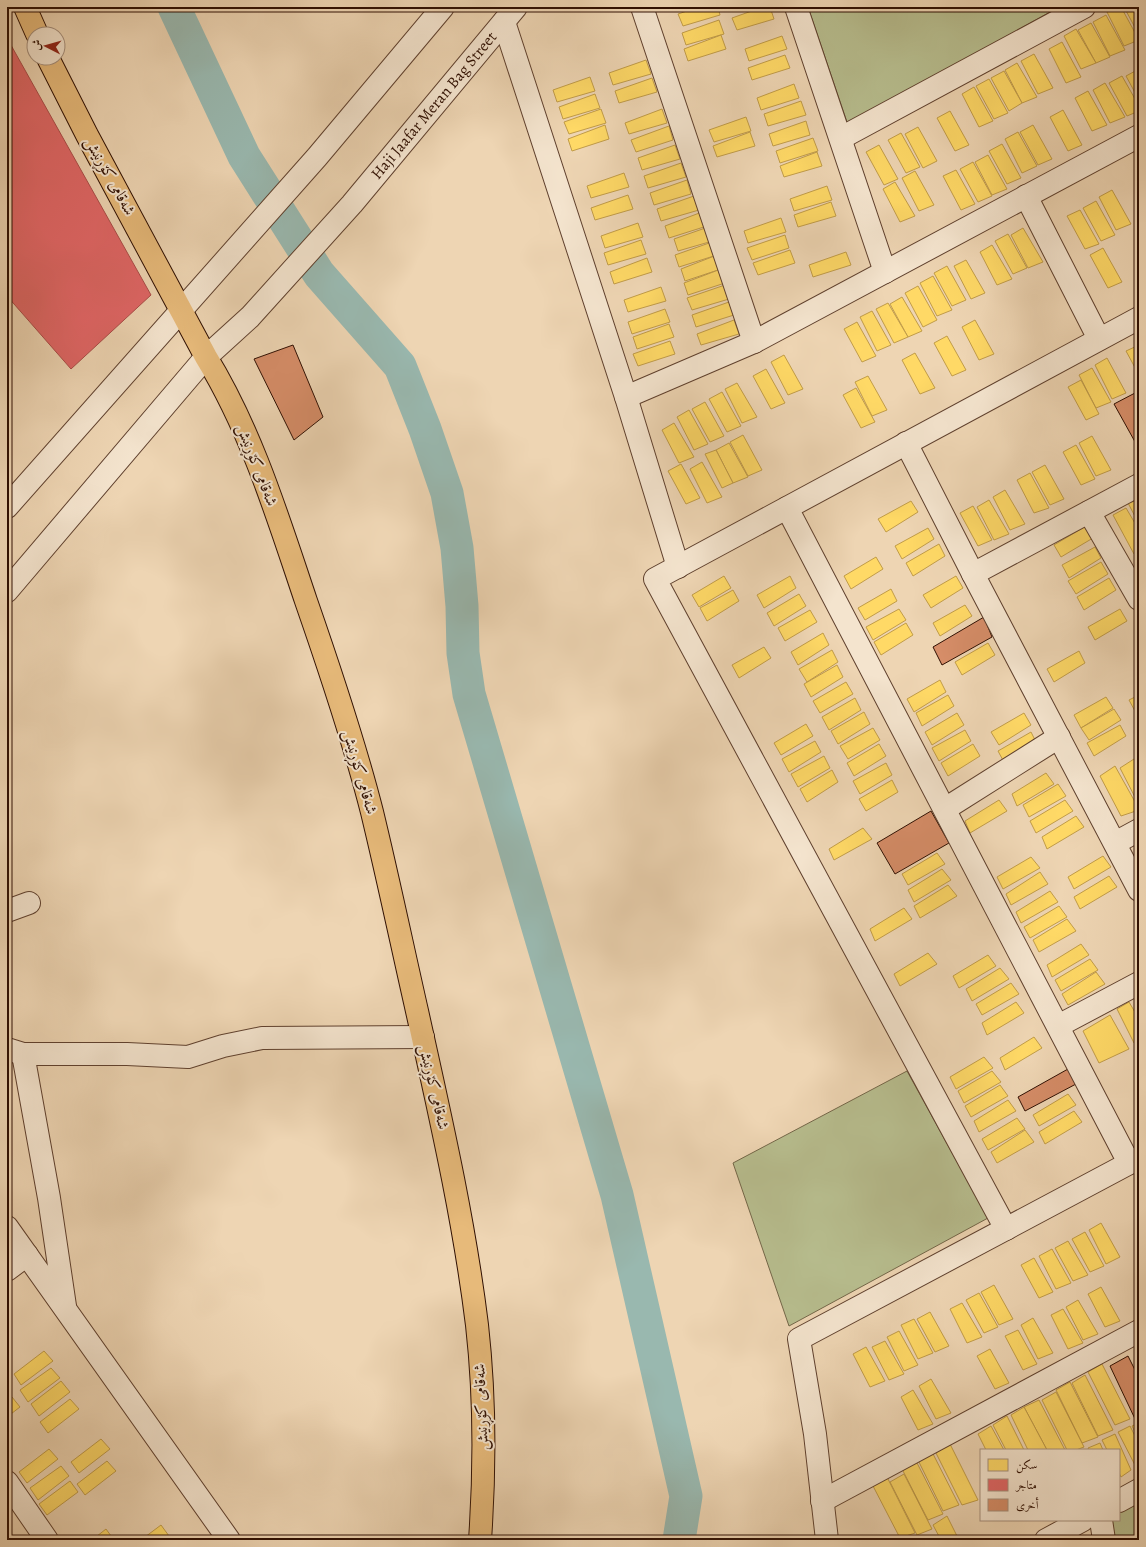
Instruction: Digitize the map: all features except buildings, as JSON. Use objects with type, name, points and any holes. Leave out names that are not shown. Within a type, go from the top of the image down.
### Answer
[{"type":"main road","points":[[25,7],[33,26]]},
{"type":"main road","name":"شەقامی کۆڕنیش","points":[[52,66],[87,135],[206,356],[226,390],[244,428],[293,564],[348,728],[371,811],[423,1037],[459,1207],[477,1328],[482,1390],[483,1452],[480,1540]]},
{"type":"street","points":[[7,507],[317,157],[443,7]]},
{"type":"street","points":[[642,7],[754,342]]},
{"type":"street","points":[[796,7],[885,272]]},
{"type":"street","points":[[841,138],[1084,7]]},
{"type":"street","points":[[510,14],[678,567]]},
{"type":"street","name":"Haji Jaafar Meran Bag Street","points":[[7,591],[206,356],[250,317],[352,204],[510,14]]},
{"type":"street","points":[[626,397],[754,342],[1139,136]]},
{"type":"street","points":[[1026,196],[1099,339]]},
{"type":"street","points":[[1006,1229],[655,579],[1139,318]]},
{"type":"street","points":[[906,443],[1139,890]]},
{"type":"street","points":[[973,574],[1139,485]]},
{"type":"street","points":[[787,508],[1058,1026],[1134,1160],[799,1339],[815,1434],[827,1540]]},
{"type":"street","points":[[1089,512],[1139,599]]},
{"type":"street","points":[[945,809],[1059,737]]},
{"type":"street","points":[[1115,843],[1139,830]]},
{"type":"street","points":[[7,911],[29,903]]},
{"type":"street","points":[[1058,1026],[1139,983]]},
{"type":"street","points":[[66,1309],[49,1198],[15,1051],[188,1057],[223,1046],[262,1038],[423,1037]]},
{"type":"street","points":[[7,1227],[229,1540]]},
{"type":"street","points":[[7,1270],[27,1255]]},
{"type":"street","points":[[822,1501],[1139,1331]]},
{"type":"street","points":[[7,1482],[48,1540]]},
{"type":"street","points":[[1046,1540],[1081,1521]]},
{"type":"street","points":[[1101,1521],[1104,1540]]},
{"type":"green space","points":[[808,7],[1059,7],[848,125]]},
{"type":"green space","points":[[907,1071],[988,1218],[789,1326],[733,1163]]},
{"type":"green space","points":[[1135,1501],[1139,1509],[1139,1540],[1109,1540],[1106,1521],[1120,1521],[1120,1508]]},
{"type":"waterway","points":[[174,7],[244,156],[319,274],[400,366],[425,429],[447,493],[457,548],[462,606],[463,653],[469,694],[617,1195],[686,1496],[679,1540]]}]
